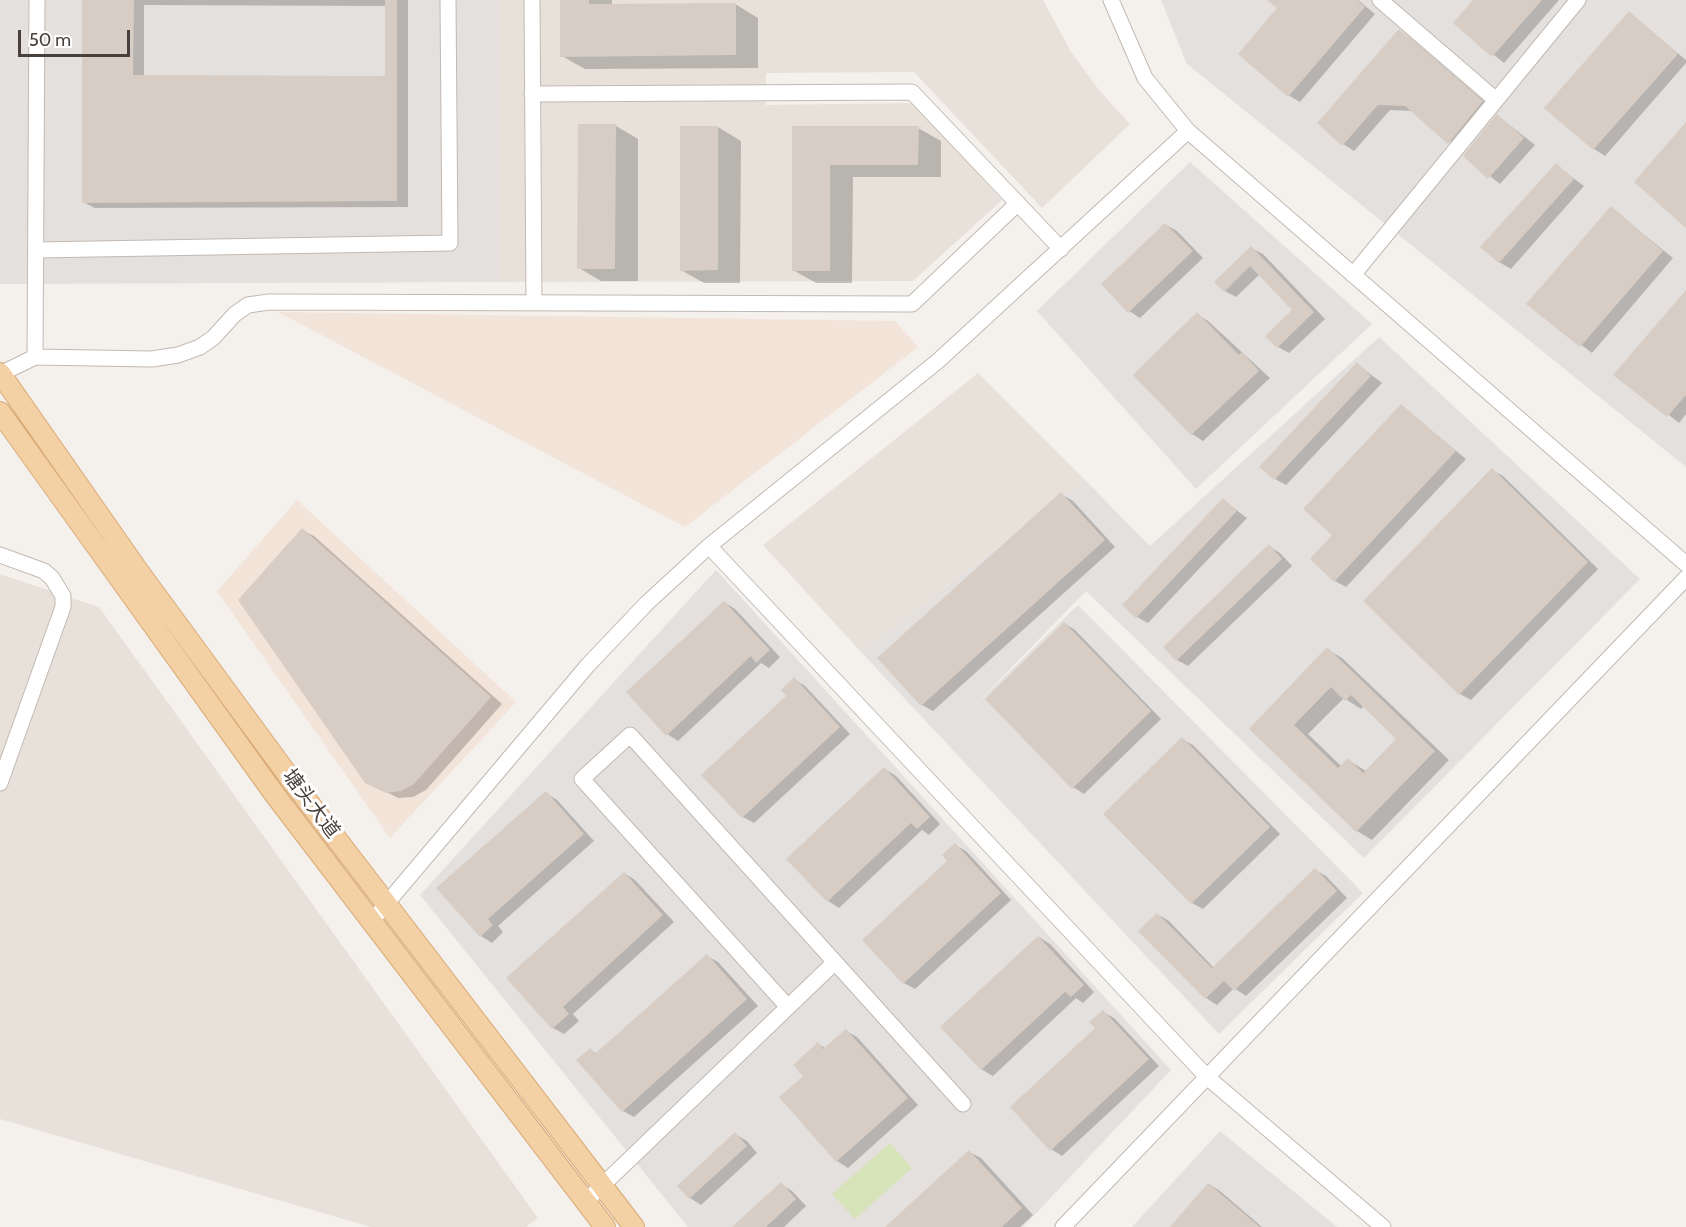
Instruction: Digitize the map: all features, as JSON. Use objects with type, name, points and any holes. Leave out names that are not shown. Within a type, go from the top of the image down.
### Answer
[{"type":"main road","name":"塘头大道","points":[[0,374],[139,572],[386,904],[633,1227]]},
{"type":"main road","name":"塘头大道","points":[[0,412],[179,665],[371,922],[605,1227]]},
{"type":"street","points":[[35,357],[37,0]]},
{"type":"street","points":[[36,250],[450,243],[448,0]]},
{"type":"street","points":[[532,0],[534,303]]},
{"type":"street","points":[[1111,0],[1146,78],[1188,131],[1686,564]]},
{"type":"street","points":[[1380,0],[1496,100]]},
{"type":"street","points":[[1353,275],[1578,0]]},
{"type":"street","points":[[532,94],[912,92],[1061,249]]},
{"type":"street","points":[[371,922],[588,665],[647,603],[709,546],[938,361],[1188,131]]},
{"type":"street","points":[[0,374],[35,357],[152,359],[178,356],[200,347],[213,338],[235,314],[248,305],[269,302],[912,304],[1018,203]]},
{"type":"street","points":[[709,546],[1207,1077],[1383,1227]]},
{"type":"street","points":[[0,555],[44,571],[52,578],[63,596],[63,607],[0,783]]},
{"type":"street","points":[[1063,1227],[1686,578]]},
{"type":"street","points":[[788,1007],[582,778],[630,735],[963,1104]]},
{"type":"street","points":[[585,1202],[835,962]]},
{"type":"shaded area","points":[[0,0],[499,0],[499,282],[0,284]]},
{"type":"shaded area","points":[[499,0],[1043,0],[1071,52],[1099,90],[1130,124],[1042,208],[914,72],[766,73],[766,105],[913,103],[1002,200],[913,281],[499,282]]},
{"type":"shaded area","points":[[1161,0],[1686,0],[1686,467],[1187,64]]},
{"type":"shaded area","points":[[1190,162],[1372,324],[1196,489],[1037,311]]},
{"type":"shaded area","points":[[278,312],[895,321],[918,347],[685,527]]},
{"type":"shaded area","points":[[1379,337],[1640,579],[1364,858],[1086,591],[973,707],[1078,605],[1363,893],[1219,1034],[861,652],[1085,480],[1150,546]]},
{"type":"shaded area","points":[[978,373],[1085,480],[861,652],[763,545]]},
{"type":"shaded area","points":[[297,500],[516,702],[390,838],[217,591]]},
{"type":"shaded area","points":[[716,570],[1171,1070],[1023,1227],[688,1227],[420,895]]},
{"type":"shaded area","points":[[0,574],[99,607],[538,1218],[526,1227],[371,1227],[0,1119]]},
{"type":"shaded area","points":[[1220,1131],[1337,1227],[1132,1227]]},
{"type":"green space","points":[[890,1143],[912,1168],[855,1219],[832,1194]]},
{"type":"building","points":[[82,0],[134,0],[133,75],[385,76],[385,0],[397,0],[397,201],[82,203]]},
{"type":"building","points":[[560,0],[589,0],[589,4],[736,3],[736,55],[560,57]]},
{"type":"building","points":[[1267,0],[1357,0],[1365,7],[1288,97],[1238,54],[1277,8]]},
{"type":"building","points":[[1473,0],[1542,0],[1492,57],[1453,23]]},
{"type":"building","points":[[1629,11],[1678,54],[1593,150],[1544,108]]},
{"type":"building","points":[[1399,29],[1483,101],[1448,144],[1405,106],[1378,105],[1342,146],[1317,123]]},
{"type":"building","points":[[1497,114],[1524,138],[1488,179],[1463,156]]},
{"type":"building","points":[[1686,122],[1686,228],[1634,182]]},
{"type":"building","points":[[578,124],[616,124],[615,269],[577,269]]},
{"type":"building","points":[[680,126],[718,126],[718,270],[680,271]]},
{"type":"building","points":[[792,126],[919,126],[918,165],[830,165],[830,271],[792,271]]},
{"type":"building","points":[[1556,163],[1574,179],[1499,263],[1480,247]]},
{"type":"building","points":[[1611,206],[1663,251],[1580,347],[1526,304]]},
{"type":"building","points":[[1165,223],[1193,251],[1128,313],[1101,284]]},
{"type":"building","points":[[1251,246],[1314,312],[1277,348],[1265,336],[1292,310],[1250,266],[1224,292],[1214,282]]},
{"type":"building","points":[[1686,290],[1686,395],[1667,417],[1613,375]]},
{"type":"building","points":[[1197,312],[1239,355],[1242,352],[1259,371],[1191,435],[1133,375]]},
{"type":"building","points":[[1357,362],[1371,376],[1274,480],[1259,467]]},
{"type":"building","points":[[1401,404],[1456,451],[1334,582],[1310,559],[1332,535],[1303,509]]},
{"type":"building","points":[[1492,468],[1588,562],[1459,695],[1363,601]]},
{"type":"building","points":[[1061,492],[1105,540],[921,706],[877,658]]},
{"type":"building","points":[[1223,498],[1237,511],[1136,618],[1122,605]]},
{"type":"building","points":[[302,528],[491,697],[414,784],[401,791],[386,793],[365,783],[238,600]]},
{"type":"building","points":[[1269,544],[1282,559],[1176,661],[1163,647]]},
{"type":"building","points":[[724,601],[770,650],[756,663],[751,656],[666,736],[626,692]]},
{"type":"building","points":[[1064,622],[1151,711],[1072,789],[985,699]]},
{"type":"building","points":[[1327,647],[1435,751],[1356,832],[1249,729]],"holes":[[[1331,687],[1345,701],[1351,695],[1396,739],[1363,773],[1348,758],[1338,768],[1294,725]]]},
{"type":"building","points":[[794,677],[840,727],[742,818],[701,775],[786,696],[781,690]]},
{"type":"building","points":[[1182,737],[1270,827],[1191,904],[1103,814]]},
{"type":"building","points":[[884,767],[930,817],[917,829],[911,823],[827,902],[786,859]]},
{"type":"building","points":[[546,791],[584,834],[488,919],[493,925],[480,937],[436,888]]},
{"type":"building","points":[[955,843],[1001,893],[903,984],[862,940],[947,861],[942,855]]},
{"type":"building","points":[[1315,868],[1337,891],[1234,991],[1224,981],[1205,999],[1138,931],[1157,913],[1212,968]]},
{"type":"building","points":[[624,872],[663,915],[563,1007],[569,1014],[552,1029],[506,978]]},
{"type":"building","points":[[1038,936],[1084,985],[1071,997],[1065,992],[981,1070],[940,1027]]},
{"type":"building","points":[[707,954],[747,999],[622,1112],[576,1060],[590,1048],[595,1054]]},
{"type":"building","points":[[1103,1010],[1149,1059],[1050,1151],[1010,1107],[1095,1028],[1089,1022]]},
{"type":"building","points":[[846,1029],[908,1098],[836,1162],[779,1097],[803,1076],[793,1065],[818,1042],[823,1049]]},
{"type":"building","points":[[735,1132],[747,1146],[689,1199],[677,1186]]},
{"type":"building","points":[[969,1150],[1022,1208],[1002,1227],[885,1227]]},
{"type":"building","points":[[781,1182],[796,1199],[766,1227],[732,1227]]},
{"type":"building","points":[[1208,1183],[1260,1227],[1170,1227]]}]
